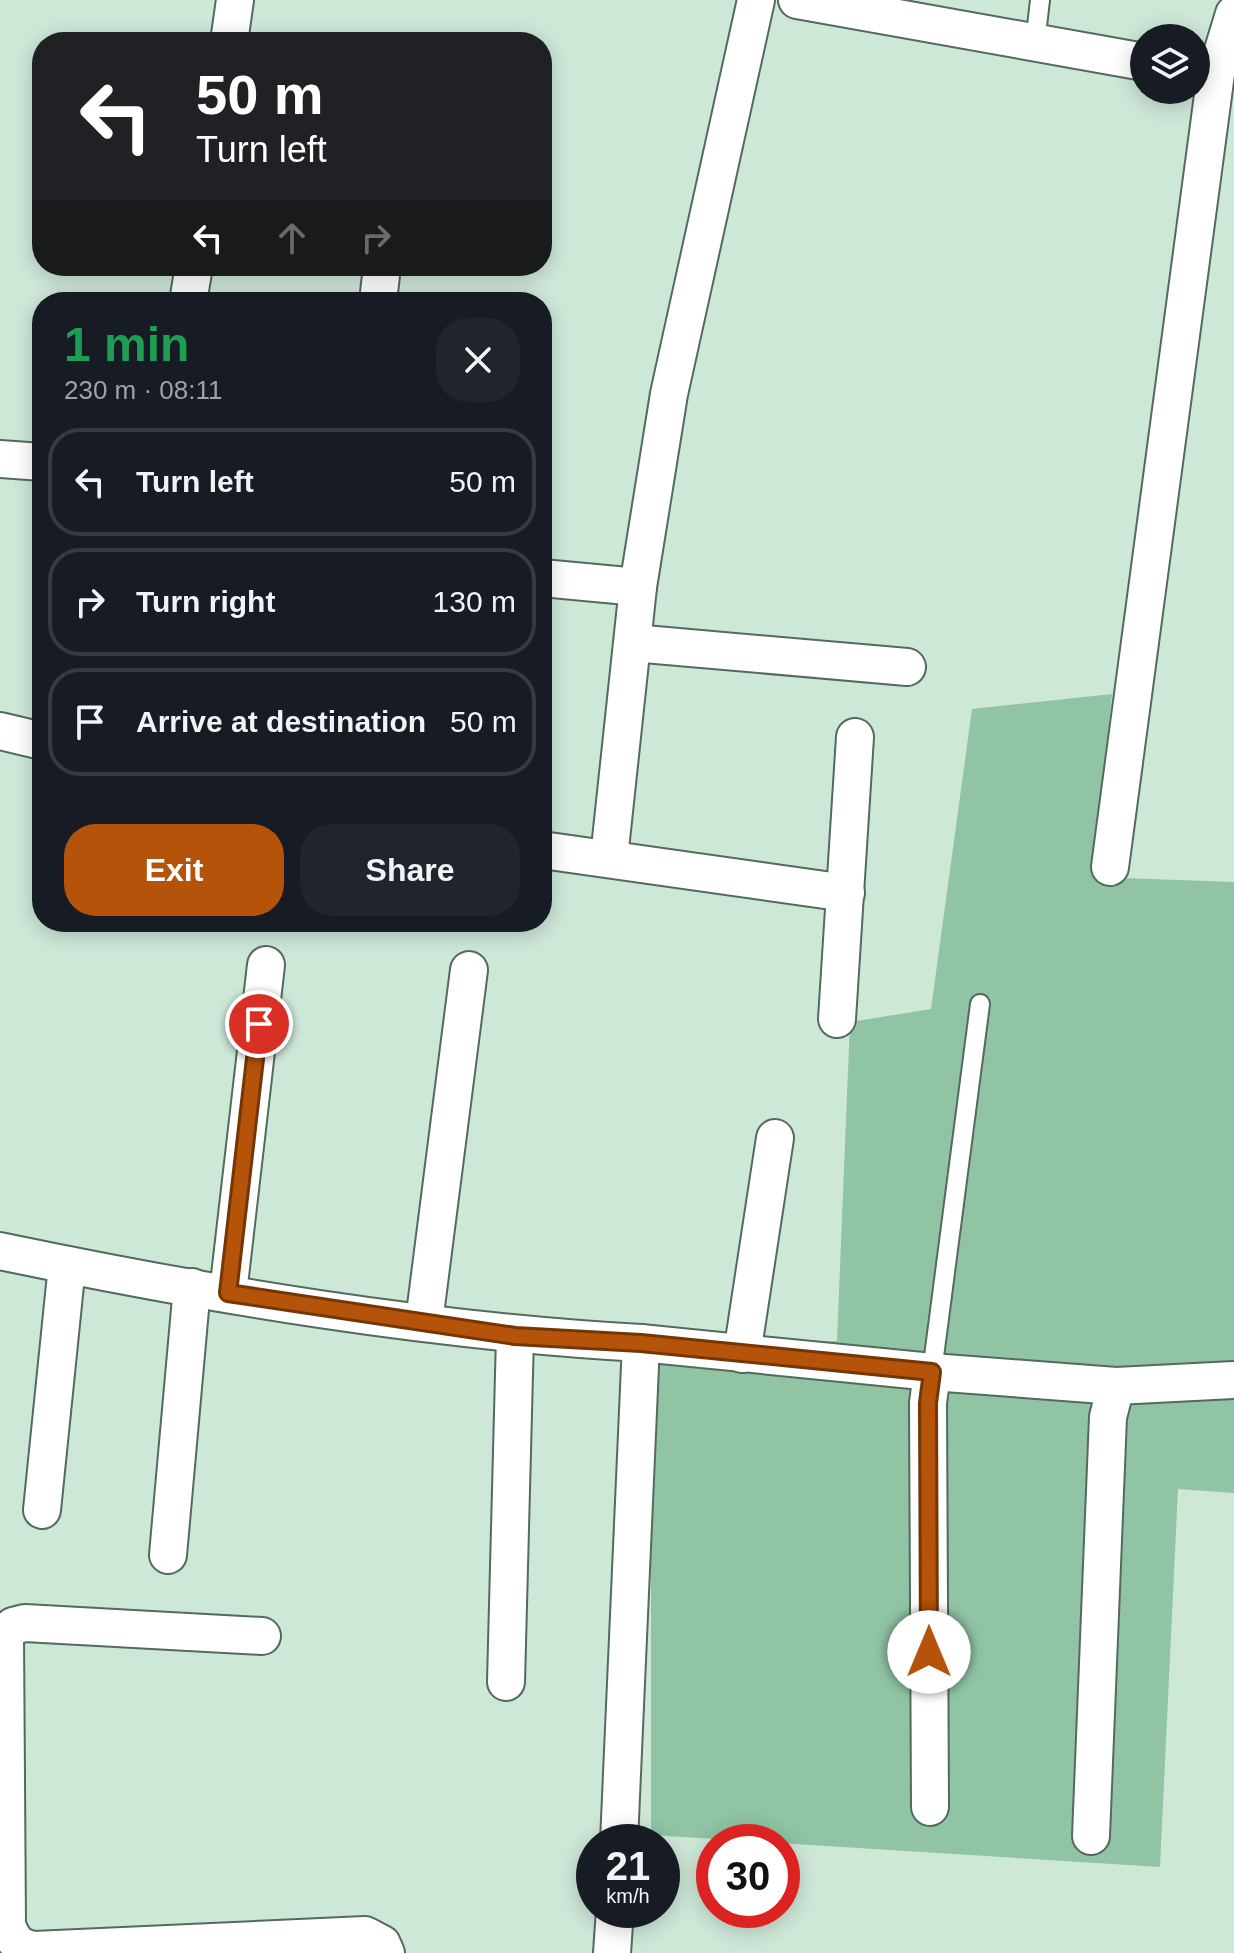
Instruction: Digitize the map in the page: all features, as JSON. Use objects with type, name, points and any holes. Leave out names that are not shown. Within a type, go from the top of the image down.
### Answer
[{"type":"street","points":[[230,32],[235,0]]},
{"type":"street","points":[[609,858],[638,587],[669,394],[756,0]]},
{"type":"street","points":[[797,0],[1130,60]]},
{"type":"street","points":[[1110,867],[1215,72],[1234,14]]},
{"type":"street","points":[[0,459],[32,461]]},
{"type":"street","points":[[552,579],[638,587]]},
{"type":"street","points":[[633,643],[907,667]]},
{"type":"street","points":[[0,731],[32,739]]},
{"type":"street","points":[[837,1019],[855,737]]},
{"type":"street","points":[[552,851],[846,893]]},
{"type":"street","points":[[228,1293],[266,965]]},
{"type":"street","points":[[424,1322],[469,970]]},
{"type":"street","points":[[742,1354],[775,1138]]},
{"type":"street","points":[[0,1251],[228,1293],[515,1336],[641,1343],[932,1372],[1116,1386],[1234,1380]]},
{"type":"street","points":[[42,1510],[67,1265]]},
{"type":"street","points":[[168,1555],[192,1287]]},
{"type":"street","points":[[506,1682],[515,1336]]},
{"type":"street","points":[[620,1824],[641,1343]]},
{"type":"street","points":[[930,1807],[928,1403],[932,1372]]},
{"type":"street","points":[[1091,1836],[1108,1417],[1116,1386]]},
{"type":"street","points":[[262,1636],[25,1623],[13,1626],[5,1636],[7,1925],[12,1939],[21,1948],[34,1950],[365,1935],[382,1944],[386,1953]]},
{"type":"street","points":[[612,1953],[614,1928]]},
{"type":"lane","points":[[1035,44],[1040,0]]},
{"type":"lane","points":[[932,1372],[980,1004]]},
{"type":"green space","points":[[1112,694],[1094,877],[1234,882],[1234,1493],[1178,1489],[1160,1867],[800,1844],[800,1824],[696,1824],[696,1838],[680,1837],[680,1824],[651,1824],[651,1346],[837,1341],[850,1022],[931,1009],[972,709]]},
{"type":"route","points":[[259,1024],[228,1293],[515,1336],[641,1343],[932,1372],[928,1403],[929,1652]]}]
